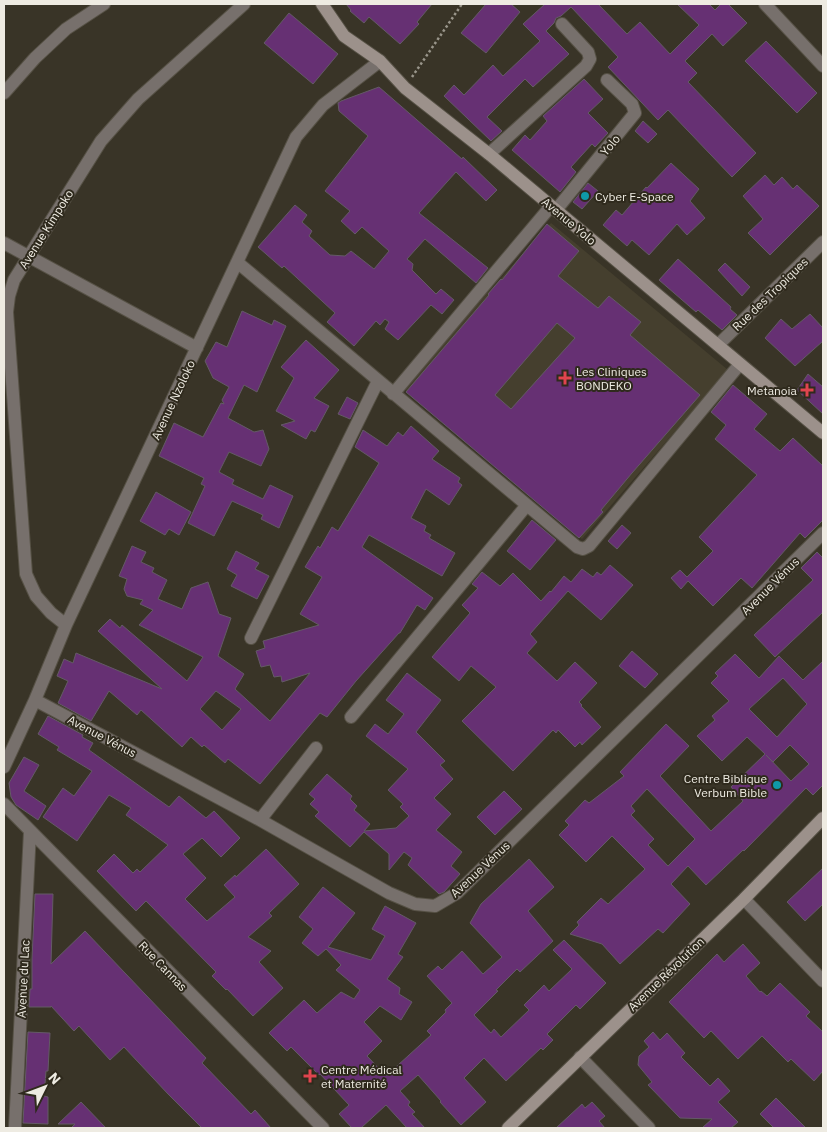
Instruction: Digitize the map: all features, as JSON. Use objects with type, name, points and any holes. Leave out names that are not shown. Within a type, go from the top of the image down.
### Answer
[{"type":"street","points":[[4,93],[35,58],[66,30],[104,4]]},
{"type":"street","name":"Avenue Kimpoko","points":[[66,625],[51,613],[36,596],[26,574],[7,312],[8,296],[14,280],[27,257],[101,141],[138,99],[244,4]]},
{"type":"street","name":"Avenue Yolo","points":[[322,4],[344,36],[380,61],[405,88],[489,154],[823,433]]},
{"type":"street","points":[[765,4],[823,66]]},
{"type":"street","points":[[489,154],[586,66],[590,59],[588,52],[562,24]]},
{"type":"street","name":"Avenue Nzoloko","points":[[4,766],[35,700],[66,625],[296,137],[323,105],[380,61]]},
{"type":"street","name":"Yolo","points":[[554,208],[635,114],[632,104],[607,80]]},
{"type":"street","points":[[393,394],[554,208]]},
{"type":"street","name":"Rue des Tropiques","points":[[718,345],[823,242]]},
{"type":"street","points":[[4,243],[197,348]]},
{"type":"street","points":[[237,262],[577,547],[589,546],[740,364]]},
{"type":"street","points":[[251,638],[378,381]]},
{"type":"street","points":[[351,717],[527,505]]},
{"type":"street","name":"Avenue Vénus","points":[[35,700],[260,820],[388,894],[416,904],[436,906],[457,893],[823,533]]},
{"type":"street","points":[[260,820],[316,748]]},
{"type":"street","name":"Rue Cannas","points":[[4,804],[322,1128]]},
{"type":"street","name":"Avenue Révolution","points":[[508,1128],[744,899],[823,818]]},
{"type":"street","name":"Avenue du Lac","points":[[15,1128],[30,831]]},
{"type":"street","points":[[744,899],[823,981]]},
{"type":"street","points":[[580,1058],[649,1128]]},
{"type":"path","points":[[405,88],[462,4]]},
{"type":"shaded area","name":"Les Cliniques BONDEKO","points":[[551,223],[728,370],[582,539],[402,387]]},
{"type":"building","points":[[346,4],[432,4],[417,22],[419,24],[400,44],[369,17],[364,23],[350,11]]},
{"type":"building","points":[[486,4],[511,4],[520,12],[486,53],[461,33]]},
{"type":"building","points":[[545,4],[598,4],[627,34],[640,22],[670,54],[699,25],[677,4],[709,4],[715,10],[721,4],[728,4],[747,23],[723,46],[712,34],[685,61],[697,73],[688,82],[756,153],[732,177],[668,110],[658,120],[608,67],[618,57],[571,7],[556,18],[546,31],[569,54],[533,87],[525,79],[487,117],[502,131],[491,141],[444,96],[454,85],[464,95],[493,65],[503,76],[540,41],[523,24]]},
{"type":"building","points":[[289,13],[338,54],[313,84],[264,43]]},
{"type":"building","points":[[766,41],[817,93],[797,113],[745,61]]},
{"type":"building","points":[[584,79],[603,99],[588,113],[608,133],[595,147],[592,144],[571,167],[576,172],[560,192],[512,150],[525,135],[530,140],[547,121],[543,116]]},
{"type":"building","points":[[379,87],[462,159],[463,157],[497,190],[486,201],[456,172],[419,213],[488,268],[476,283],[425,239],[407,259],[413,264],[412,270],[436,294],[441,289],[454,300],[442,314],[431,305],[398,340],[385,329],[389,322],[385,319],[380,325],[376,321],[354,346],[327,322],[335,313],[284,266],[282,268],[258,247],[295,205],[307,215],[302,222],[312,231],[309,236],[330,255],[345,256],[351,251],[374,269],[389,251],[362,227],[355,234],[341,221],[350,211],[325,191],[368,136],[339,111],[338,103]]},
{"type":"building","points":[[643,121],[657,134],[648,143],[635,131]]},
{"type":"building","points":[[671,163],[699,189],[690,201],[705,218],[687,235],[677,224],[649,255],[632,240],[627,246],[603,225],[616,210],[622,215],[646,187]]},
{"type":"building","points":[[765,175],[774,185],[782,177],[793,189],[797,185],[819,206],[770,255],[748,233],[763,219],[743,196]]},
{"type":"building","name":"Cyber E-Space","points":[[588,183],[598,191],[582,209],[573,202]]},
{"type":"building","name":"Les Cliniques BONDEKO","points":[[547,224],[579,251],[558,276],[598,308],[609,296],[641,322],[630,335],[700,395],[601,510],[603,512],[579,538],[406,392],[488,294],[502,280]],"holes":[[[557,323],[575,338],[511,409],[495,395]]]},
{"type":"building","points":[[678,259],[731,307],[730,309],[737,315],[722,330],[698,310],[696,312],[659,280]]},
{"type":"building","points":[[725,263],[750,287],[742,296],[718,270]]},
{"type":"building","points":[[242,311],[272,325],[274,320],[286,326],[257,392],[244,385],[228,418],[254,432],[263,430],[269,449],[261,466],[229,452],[219,472],[234,480],[232,484],[263,499],[270,485],[293,496],[279,528],[261,519],[263,515],[232,501],[214,536],[188,523],[205,486],[201,484],[204,478],[159,456],[174,423],[203,437],[221,403],[224,404],[222,400],[229,387],[213,378],[205,361],[216,342],[227,347]]},
{"type":"building","points":[[810,314],[823,328],[823,341],[795,366],[765,338],[781,319],[792,329]]},
{"type":"building","points":[[306,340],[339,370],[314,398],[329,406],[315,432],[311,430],[306,439],[281,425],[295,421],[276,411],[294,378],[281,367]]},
{"type":"building","points":[[808,374],[823,387],[823,414],[797,390]]},
{"type":"building","points":[[733,385],[767,414],[754,429],[780,451],[793,438],[823,466],[823,520],[805,538],[800,533],[752,588],[741,578],[713,606],[688,581],[681,589],[671,578],[680,570],[687,577],[713,551],[699,537],[757,475],[715,439],[726,425],[711,412]]},
{"type":"building","points":[[347,397],[358,403],[350,419],[338,414]]},
{"type":"building","points":[[411,426],[439,451],[432,459],[460,478],[458,482],[462,485],[449,505],[426,489],[411,518],[426,526],[424,531],[431,535],[429,538],[455,553],[442,576],[369,535],[362,547],[433,598],[425,610],[417,605],[400,633],[356,681],[327,717],[320,713],[260,784],[228,759],[225,763],[204,745],[202,747],[191,737],[182,747],[141,710],[137,715],[109,691],[91,721],[58,703],[68,681],[57,676],[64,659],[73,663],[76,653],[162,689],[98,631],[110,619],[120,628],[122,625],[187,681],[203,657],[139,625],[153,610],[140,604],[143,600],[127,596],[124,589],[127,579],[119,576],[132,546],[146,552],[141,562],[154,568],[152,572],[167,580],[158,599],[182,609],[191,588],[208,582],[219,614],[231,618],[218,656],[244,674],[235,689],[270,721],[310,673],[282,682],[281,676],[274,677],[270,665],[261,667],[256,651],[265,648],[263,641],[319,625],[300,614],[322,577],[305,567],[318,546],[320,548],[332,527],[338,531],[379,463],[355,447],[363,430],[387,446],[398,432],[403,436]],"holes":[[[216,691],[241,709],[222,730],[200,709]]]},
{"type":"building","points":[[156,492],[191,512],[179,535],[169,529],[165,535],[140,521]]},
{"type":"building","points":[[532,520],[556,540],[530,570],[507,551]]},
{"type":"building","points":[[622,525],[631,533],[617,549],[608,541]]},
{"type":"building","points":[[236,551],[259,563],[255,569],[269,576],[257,599],[231,586],[237,575],[227,569]]},
{"type":"building","points":[[817,552],[823,558],[823,612],[775,657],[754,635],[813,580],[801,568]]},
{"type":"building","points":[[610,565],[633,585],[601,620],[568,591],[530,634],[537,642],[527,653],[557,681],[575,662],[597,683],[579,702],[601,727],[582,745],[580,742],[575,747],[558,730],[556,733],[553,730],[513,771],[462,721],[496,687],[471,666],[459,681],[432,657],[470,613],[462,605],[478,588],[472,584],[482,572],[500,586],[513,573],[541,601],[564,576],[571,582],[582,569],[593,577],[597,572],[601,575]]},
{"type":"building","points":[[632,651],[658,674],[645,688],[619,666]]},
{"type":"building","points":[[735,654],[759,678],[779,656],[803,680],[823,661],[823,785],[813,795],[806,788],[744,851],[706,885],[688,866],[671,884],[690,904],[663,933],[658,929],[620,964],[602,944],[570,934],[579,925],[577,922],[601,898],[608,904],[645,869],[612,836],[586,862],[559,835],[569,825],[565,821],[585,800],[589,803],[624,776],[620,772],[666,724],[689,746],[660,776],[711,831],[743,801],[731,787],[765,754],[747,737],[722,761],[697,736],[715,720],[712,716],[729,701],[711,683],[718,676],[715,673]],"holes":[[[783,678],[807,704],[777,737],[749,709]],[[790,745],[809,764],[791,781],[766,755],[773,762]],[[647,789],[695,839],[668,866],[648,845],[654,839],[631,815],[635,811],[631,806]]]},
{"type":"building","points":[[407,673],[441,700],[416,732],[445,761],[440,765],[453,779],[434,798],[451,814],[436,830],[462,852],[451,866],[460,874],[444,892],[439,894],[408,865],[412,858],[404,852],[389,870],[389,854],[364,832],[350,847],[315,816],[319,812],[310,804],[315,799],[309,794],[327,774],[352,796],[350,799],[357,806],[354,810],[370,824],[364,831],[396,828],[409,816],[400,807],[403,804],[388,790],[408,769],[366,736],[375,724],[388,734],[404,714],[386,700]]},
{"type":"building","points":[[48,716],[83,735],[82,737],[93,743],[89,750],[169,807],[179,796],[206,818],[214,811],[240,838],[221,857],[202,838],[183,854],[206,878],[185,899],[207,921],[235,897],[224,885],[235,875],[236,877],[266,849],[299,884],[269,913],[272,916],[248,937],[271,951],[259,962],[283,988],[253,1016],[212,976],[216,972],[146,901],[136,911],[97,871],[114,854],[133,873],[137,869],[140,872],[168,845],[126,815],[131,808],[109,795],[77,841],[43,817],[63,788],[74,796],[92,771],[57,750],[59,747],[38,734]]},
{"type":"building","points":[[24,757],[39,765],[24,791],[46,806],[38,820],[16,805],[11,797],[9,783]]},
{"type":"building","points":[[504,791],[522,809],[495,835],[477,817]]},
{"type":"building","points":[[529,859],[554,887],[528,911],[553,941],[520,972],[517,969],[474,1015],[491,1033],[494,1029],[501,1037],[529,1010],[524,1005],[544,985],[549,991],[572,969],[553,950],[564,940],[606,983],[580,1009],[576,1005],[547,1034],[553,1040],[543,1050],[541,1048],[506,1081],[484,1058],[464,1078],[486,1102],[461,1125],[418,1075],[400,1091],[410,1102],[408,1105],[415,1112],[412,1114],[425,1128],[407,1128],[386,1105],[361,1128],[352,1128],[339,1114],[349,1105],[291,1047],[287,1051],[269,1033],[304,1000],[317,1013],[341,992],[354,999],[360,990],[336,970],[341,965],[326,949],[318,956],[302,943],[313,929],[299,917],[323,887],[355,913],[328,947],[371,960],[385,936],[372,929],[385,906],[416,923],[398,954],[403,957],[387,979],[400,988],[399,994],[412,1002],[401,1020],[380,1006],[364,1022],[382,1041],[367,1056],[386,1076],[431,1035],[427,1031],[446,1012],[445,1010],[452,1003],[427,976],[438,966],[442,970],[462,951],[483,974],[502,957],[470,923],[481,904]]},
{"type":"building","points":[[823,868],[823,904],[805,921],[787,902]]},
{"type":"building","points":[[35,894],[53,894],[51,964],[85,931],[206,1058],[202,1063],[251,1114],[255,1110],[271,1128],[202,1128],[124,1047],[110,1060],[79,1026],[74,1031],[51,1006],[29,1007],[30,989],[32,989]]},
{"type":"building","points":[[743,944],[760,963],[746,976],[760,992],[767,996],[780,983],[810,1012],[806,1016],[823,1032],[823,1071],[814,1081],[791,1059],[788,1062],[762,1036],[738,1059],[711,1031],[704,1038],[669,1002],[717,954],[724,962]]},
{"type":"building","points":[[28,1032],[50,1033],[48,1071],[46,1071],[44,1096],[48,1097],[48,1124],[23,1123]]},
{"type":"building","points":[[653,1032],[660,1040],[667,1033],[685,1053],[681,1057],[710,1086],[718,1078],[730,1091],[718,1102],[738,1122],[731,1128],[702,1128],[712,1119],[680,1118],[648,1085],[652,1082],[638,1065],[639,1056],[649,1047],[644,1041]]},
{"type":"building","points":[[776,1098],[806,1128],[774,1128],[760,1114]]},
{"type":"building","points":[[81,1102],[106,1128],[71,1128],[75,1124],[58,1124]]},
{"type":"building","points":[[592,1102],[605,1116],[599,1121],[605,1128],[556,1128],[582,1104],[585,1108]]},
{"type":"place","name":"Cyber E-Space","points":[[585,196]]},
{"type":"place","name":"Les Cliniques BONDEKO","points":[[565,378]]},
{"type":"place","name":"Metanoia","points":[[807,390]]},
{"type":"place","name":"Centre Biblique Verbum Bible","points":[[777,785]]},
{"type":"place","name":"Centre Médical et Maternité","points":[[310,1076]]}]
